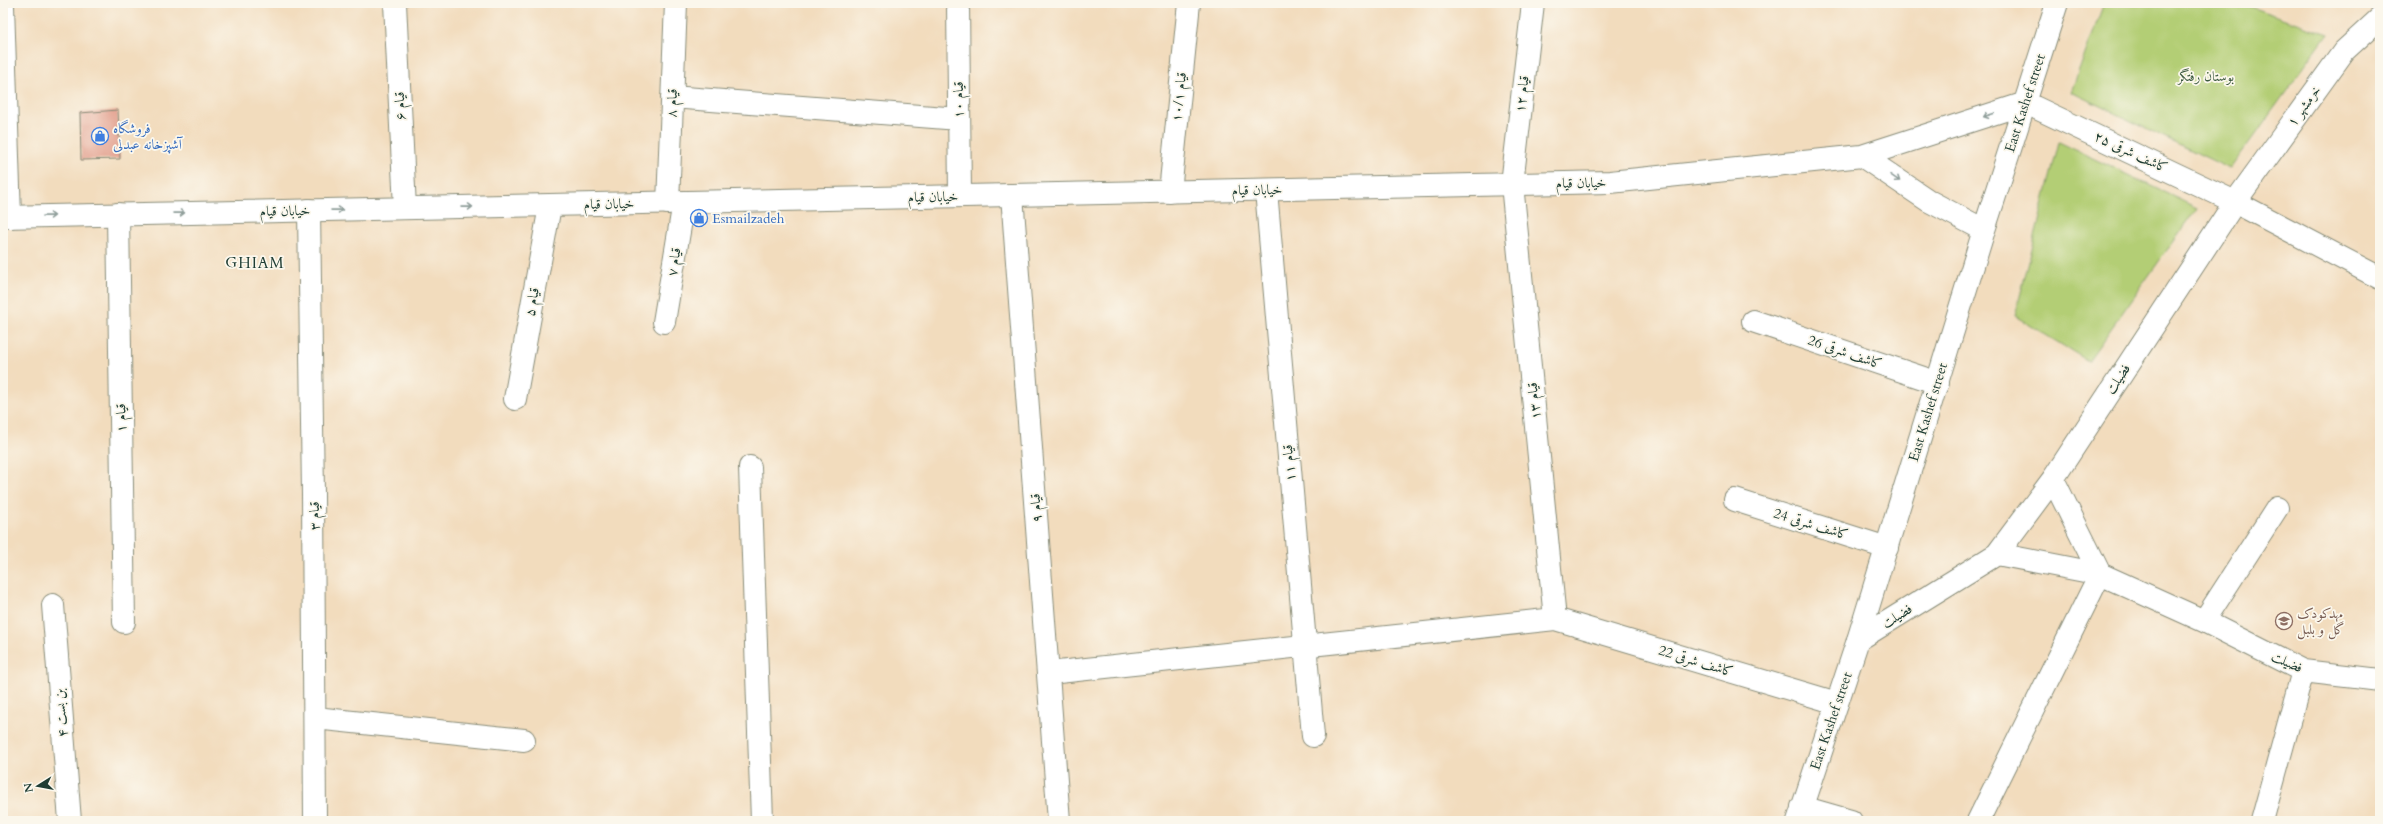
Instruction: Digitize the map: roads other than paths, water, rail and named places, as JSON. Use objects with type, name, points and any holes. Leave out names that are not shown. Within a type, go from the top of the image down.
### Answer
[{"type":"street","name":"قیام ۶","points":[[395,3],[404,208]]},
{"type":"street","name":"قیام ۸","points":[[676,3],[672,97],[676,202]]},
{"type":"street","name":"قیام ۱۰","points":[[958,3],[960,196]]},
{"type":"street","name":"قیام ۱۰/۱","points":[[1170,192],[1189,3]]},
{"type":"street","name":"قیام ۱۲","points":[[1512,184],[1533,3]]},
{"type":"street","name":"East Kashef street","points":[[1800,814],[1858,640],[1984,230],[2057,3]]},
{"type":"street","points":[[3,6],[6,217]]},
{"type":"street","name":"خرمشهر ۱","points":[[2235,202],[2344,51],[2380,18]]},
{"type":"street","points":[[672,97],[959,119]]},
{"type":"street","name":"خیابان قیام","points":[[6,217],[1610,182],[1862,156],[2026,103]]},
{"type":"street","name":"کاشف شرقی ۲۵","points":[[2026,103],[2235,202],[2380,278]]},
{"type":"street","points":[[1862,156],[1929,201],[1984,230]]},
{"type":"street","name":"قیام ۱۳","points":[[1512,184],[1555,619]]},
{"type":"street","name":"قیام ۱۱","points":[[1266,190],[1304,646],[1313,736]]},
{"type":"street","name":"قیام ۹","points":[[1012,195],[1059,821]]},
{"type":"street","name":"قیام ۷","points":[[664,322],[676,202]]},
{"type":"street","name":"فضیلت","points":[[1858,640],[1997,554],[2053,479],[2235,202]]},
{"type":"street","name":"قیام ۵","points":[[515,399],[550,206]]},
{"type":"street","name":"قیام ۳","points":[[309,210],[315,821]]},
{"type":"street","name":"قیام ۱","points":[[118,214],[124,622]]},
{"type":"street","name":"کاشف شرقی 26","points":[[1753,321],[1938,383]]},
{"type":"street","points":[[750,467],[762,821]]},
{"type":"street","points":[[1978,821],[2100,574],[2053,479]]},
{"type":"street","name":"کاشف شرقی 24","points":[[1735,500],[1887,548]]},
{"type":"street","points":[[2204,621],[2277,508]]},
{"type":"street","name":"فضیلت","points":[[1997,554],[2100,574],[2204,621],[2303,671],[2380,680]]},
{"type":"street","name":"بن بست ۴","points":[[53,605],[70,821]]},
{"type":"street","points":[[1049,673],[1555,619]]},
{"type":"street","name":"کاشف شرقی 22","points":[[1555,619],[1837,703]]},
{"type":"street","points":[[2262,821],[2303,671]]},
{"type":"street","points":[[314,718],[524,740]]},
{"type":"street","points":[[1800,814],[1851,821]]},
{"type":"place","name":"فروشگاه آشپزخانه عبدلی","points":[[100,136]]},
{"type":"place","name":"Esmailzadeh","points":[[699,218]]},
{"type":"place","name":"مهدکودک گل و بلبل","points":[[2284,621]]},
{"type":"district","name":"GHIAM","points":[[255,263]]},
{"type":"park label","name":"بوستان رفتگر","points":[[2206,76]]}]
